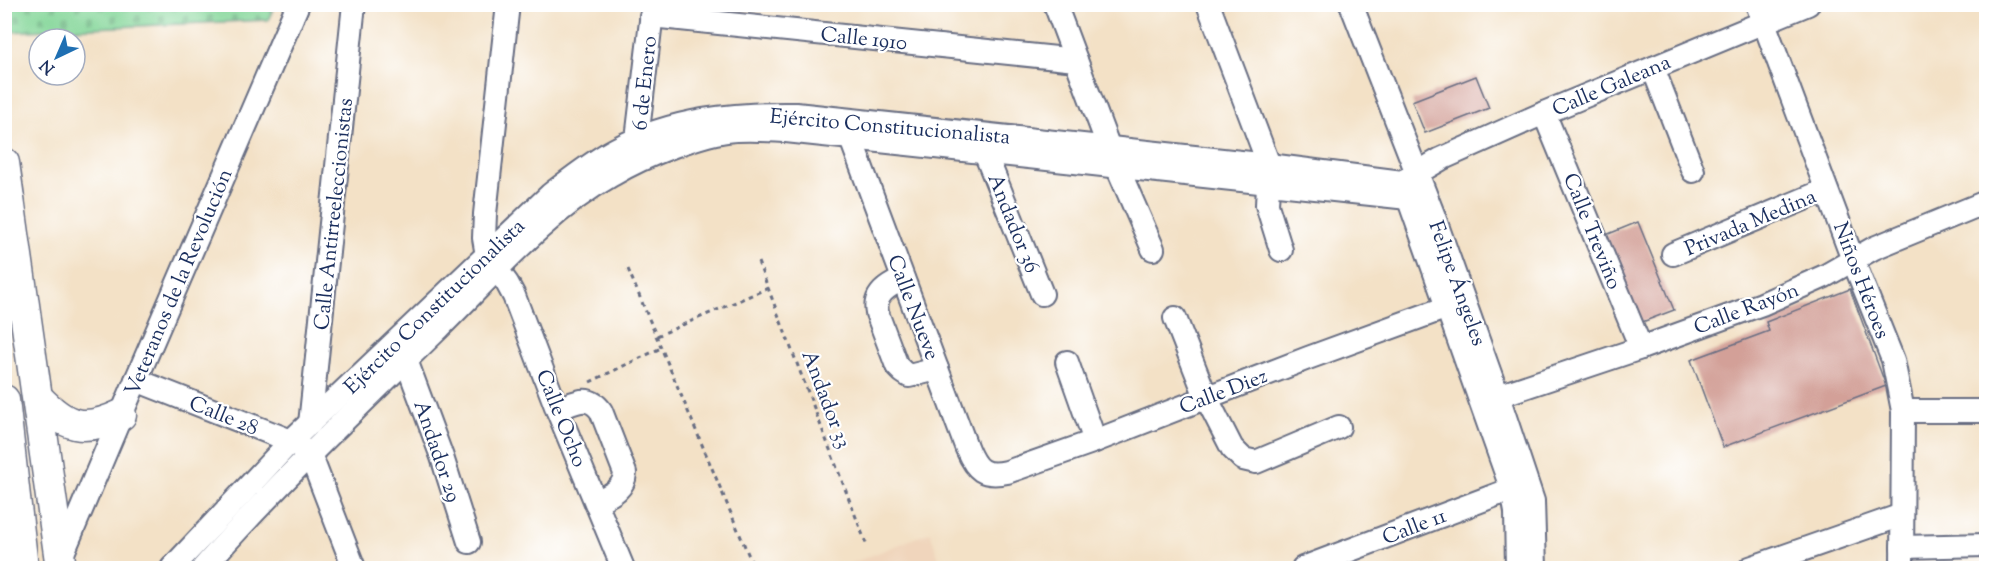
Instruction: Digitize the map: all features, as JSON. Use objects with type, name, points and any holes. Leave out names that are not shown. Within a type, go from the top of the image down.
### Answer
[{"type":"main road","points":[[4,163],[61,564]]},
{"type":"main road","points":[[38,398],[52,413],[71,424],[94,425],[121,415]]},
{"type":"main road","points":[[4,400],[23,568]]},
{"type":"street","name":"Veteranos de la Revolución","points":[[61,564],[121,415],[298,4]]},
{"type":"street","name":"Calle Antirreeleccionistas","points":[[310,424],[354,4]]},
{"type":"street","points":[[492,263],[484,238],[485,214],[508,4]]},
{"type":"street","points":[[1055,4],[1114,157],[1153,249]]},
{"type":"street","points":[[1208,4],[1268,175],[1267,205],[1281,250]]},
{"type":"street","name":"Felipe Ángeles","points":[[1352,4],[1413,186],[1519,487],[1533,501],[1535,568]]},
{"type":"street","name":"Calle Galeana","points":[[1413,186],[1441,159],[1653,68],[1761,14],[1808,4]]},
{"type":"street","name":"Calle 1910","points":[[652,10],[1076,60]]},
{"type":"street","name":"6 de Enero","points":[[638,150],[652,10]]},
{"type":"street","name":"Niños Héroes","points":[[1761,14],[1893,360],[1903,411],[1902,558]]},
{"type":"street","points":[[1653,68],[1694,171]]},
{"type":"street","name":"Calle Treviño","points":[[1544,113],[1641,348]]},
{"type":"street","name":"Ejército Constitucionalista","points":[[172,568],[291,441],[492,263],[537,231],[638,150],[690,122],[723,116],[796,114],[1114,157],[1268,175],[1413,186]]},
{"type":"street","name":"Ejército Constitucionalista","points":[[638,150],[735,130],[786,131],[985,153],[1114,157]]},
{"type":"street","name":"Calle Nueve","points":[[851,139],[967,449],[974,464],[982,472]]},
{"type":"street","name":"Andador 36","points":[[985,153],[1042,294]]},
{"type":"street","name":"Privada Medina","points":[[1673,254],[1827,189]]},
{"type":"street","name":"Calle Rayón","points":[[1498,396],[1762,304],[1825,276],[1874,248],[1986,202]]},
{"type":"street","name":"Ejército Constitucionalista","points":[[214,564],[310,454],[406,360],[492,263]]},
{"type":"street","name":"Calle Ocho","points":[[492,263],[514,296],[557,410],[623,568]]},
{"type":"street","points":[[903,279],[888,287],[877,298],[875,305],[897,366],[909,376],[938,369]]},
{"type":"street","name":"Felipe Ángeles","points":[[1456,304],[1498,396],[1519,487],[1516,512],[1517,568]]},
{"type":"street","name":"Calle Diez","points":[[982,472],[994,475],[1007,472],[1095,441],[1456,304]]},
{"type":"street","points":[[1175,318],[1206,397],[1232,448],[1243,459],[1256,462],[1339,427]]},
{"type":"street","name":"Andador 29","points":[[406,360],[442,457],[469,542]]},
{"type":"street","points":[[1067,362],[1095,441]]},
{"type":"street","name":"Calle 28","points":[[136,380],[291,441],[310,454]]},
{"type":"street","points":[[557,410],[590,400],[601,411],[625,473],[624,482],[617,491],[596,502]]},
{"type":"street","points":[[1903,411],[1986,411]]},
{"type":"street","points":[[310,454],[354,568]]},
{"type":"street","name":"Calle 11","points":[[1303,568],[1340,562],[1519,487]]},
{"type":"street","points":[[1750,568],[1902,515]]},
{"type":"street","points":[[1902,558],[1986,545]]},
{"type":"path","name":"Andador 33","points":[[758,262],[867,546]]},
{"type":"path","points":[[628,269],[754,568]]},
{"type":"path","points":[[657,336],[768,288]]},
{"type":"path","points":[[586,384],[662,348]]},
{"type":"shaded area","points":[[930,532],[942,568],[840,568]]},
{"type":"green space","points":[[5,4],[275,5],[268,20],[87,28],[27,27],[27,31],[5,32]]},
{"type":"building","points":[[1476,76],[1489,108],[1425,133],[1412,101]]},
{"type":"building","points":[[1638,222],[1674,310],[1637,324],[1601,237]]},
{"type":"building","points":[[1850,289],[1886,386],[1723,447],[1691,360],[1769,331],[1766,322]]}]
